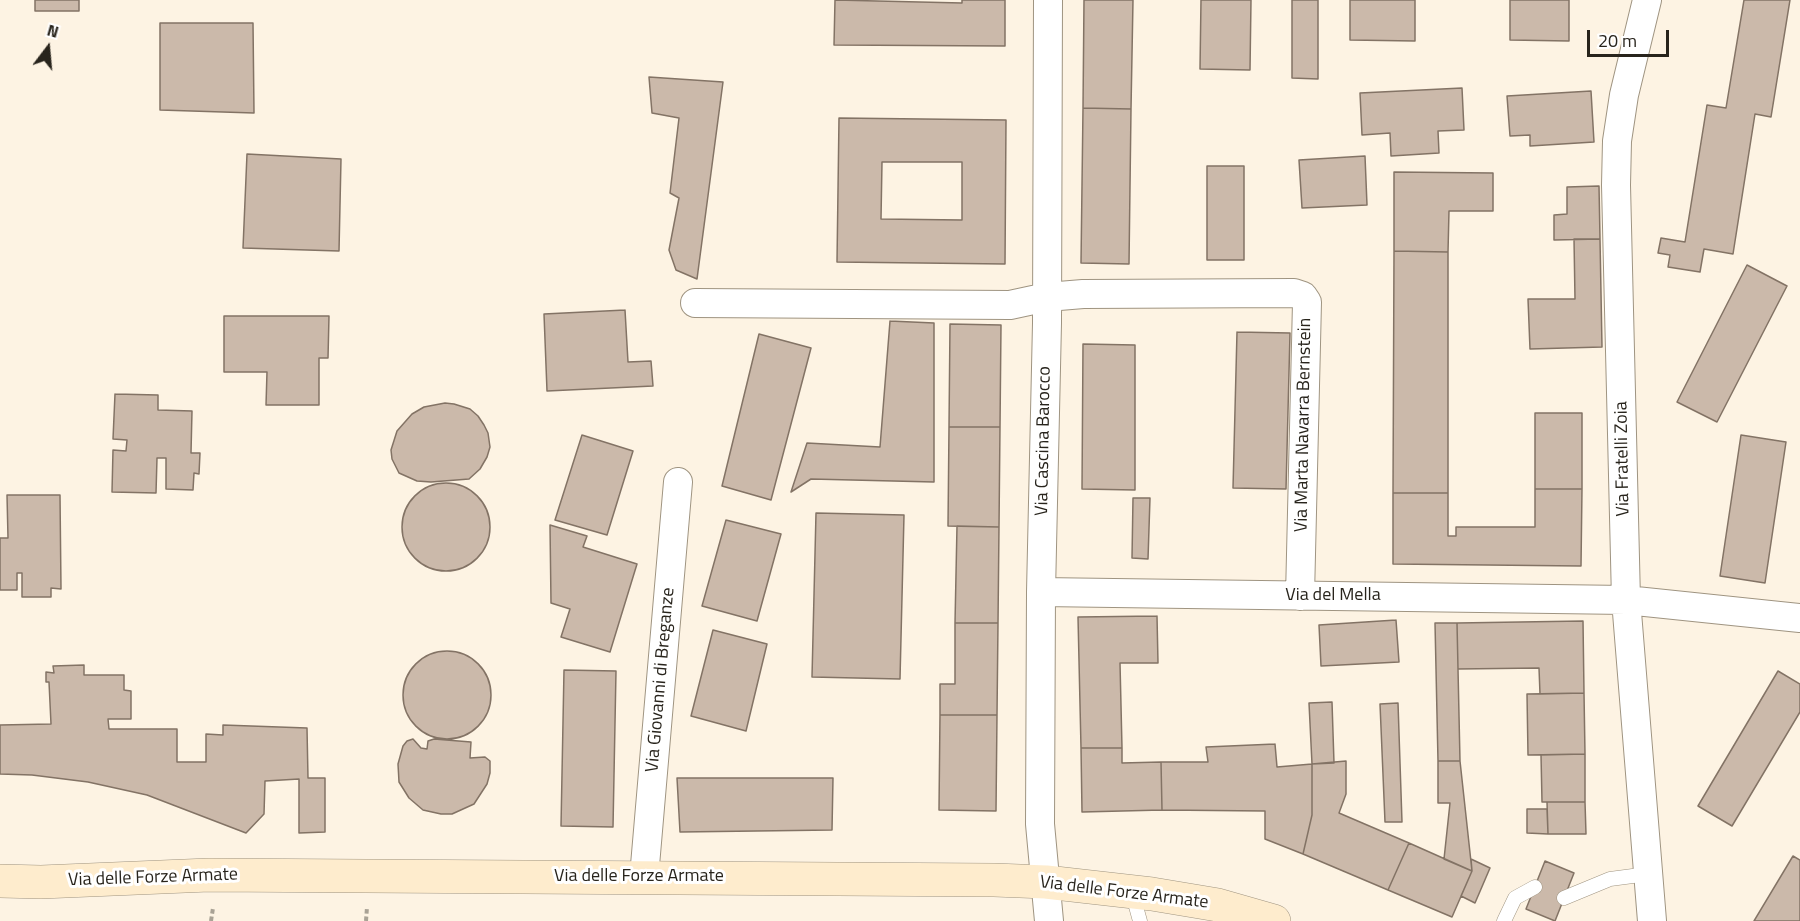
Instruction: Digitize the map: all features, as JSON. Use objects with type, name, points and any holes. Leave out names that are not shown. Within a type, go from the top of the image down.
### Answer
[{"type":"street","name":"Via Cascina Barocco","points":[[1048,0],[1047,297],[1041,592],[1040,824],[1049,921]]},
{"type":"street","name":"Via Fratelli Zoia","points":[[1647,0],[1624,95],[1617,141],[1626,600],[1652,921]]},
{"type":"street","name":"Via Marta Navarra Bernstein","points":[[1047,297],[1083,294],[1294,293],[1303,296],[1307,302],[1300,596]]},
{"type":"street","points":[[695,303],[1010,305],[1047,297]]},
{"type":"street","name":"Via Giovanni di Breganze","points":[[644,877],[678,482]]},
{"type":"street","name":"Via del Mella","points":[[1041,592],[1626,600],[1800,618]]},
{"type":"street","name":"Via delle Forze Armate","points":[[0,881],[41,882],[209,875],[1046,882],[1136,906],[1218,905],[1274,921]]},
{"type":"lane","points":[[1564,898],[1610,879],[1648,874]]},
{"type":"lane","points":[[1504,921],[1515,898],[1535,887]]},
{"type":"path","points":[[366,921],[367,907]]},
{"type":"path","points":[[211,921],[213,909]]},
{"type":"building","points":[[35,0],[79,0],[79,11],[35,11]]},
{"type":"building","points":[[835,0],[962,3],[962,0],[1005,0],[1005,46],[834,45]]},
{"type":"building","points":[[1084,0],[1133,0],[1131,109],[1083,108]]},
{"type":"building","points":[[1201,0],[1251,0],[1250,70],[1200,69]]},
{"type":"building","points":[[1292,0],[1318,0],[1318,79],[1292,78]]},
{"type":"building","points":[[1350,0],[1415,0],[1415,41],[1350,40]]},
{"type":"building","points":[[1510,0],[1569,0],[1569,41],[1510,40]]},
{"type":"building","points":[[1744,0],[1790,0],[1771,117],[1755,114],[1733,254],[1704,249],[1700,272],[1668,267],[1670,255],[1658,253],[1661,238],[1685,242],[1707,105],[1726,108]]},
{"type":"building","points":[[160,23],[253,23],[254,113],[160,110]]},
{"type":"building","points":[[649,77],[723,82],[697,279],[676,270],[669,250],[679,198],[670,193],[679,118],[652,113]]},
{"type":"building","points":[[1462,88],[1464,130],[1438,131],[1439,153],[1391,156],[1390,133],[1362,135],[1360,93]]},
{"type":"building","points":[[1591,91],[1594,142],[1530,146],[1530,135],[1510,136],[1507,96]]},
{"type":"building","points":[[1083,108],[1131,109],[1129,264],[1081,263]]},
{"type":"building","points":[[839,118],[1006,120],[1005,264],[837,262]],"holes":[[[882,162],[962,162],[962,220],[881,219]]]},
{"type":"building","points":[[247,154],[341,159],[339,251],[243,248]]},
{"type":"building","points":[[1365,156],[1367,205],[1302,208],[1299,160]]},
{"type":"building","points":[[1207,166],[1244,166],[1244,260],[1207,260]]},
{"type":"building","points":[[1394,172],[1493,173],[1493,211],[1449,211],[1448,252],[1394,251]]},
{"type":"building","points":[[1599,186],[1600,239],[1554,240],[1554,215],[1567,214],[1567,187]]},
{"type":"building","points":[[1574,239],[1600,239],[1602,347],[1530,349],[1528,299],[1575,299]]},
{"type":"building","points":[[1394,251],[1448,252],[1448,493],[1393,493]]},
{"type":"building","points":[[1747,265],[1787,286],[1717,422],[1677,402]]},
{"type":"building","points":[[625,310],[628,362],[651,361],[653,386],[547,391],[544,314]]},
{"type":"building","points":[[224,316],[329,316],[328,358],[319,358],[319,405],[266,405],[267,372],[224,372]]},
{"type":"building","points":[[890,321],[934,323],[934,482],[811,479],[791,492],[807,443],[880,447]]},
{"type":"building","points":[[950,324],[1001,325],[1000,427],[949,427]]},
{"type":"building","points":[[1237,332],[1290,333],[1286,489],[1233,488]]},
{"type":"building","points":[[759,334],[811,348],[771,500],[722,486]]},
{"type":"building","points":[[1083,344],[1135,345],[1135,490],[1082,489]]},
{"type":"building","points":[[115,394],[158,395],[158,410],[192,411],[191,453],[200,453],[199,474],[194,473],[193,490],[166,489],[166,458],[157,458],[156,493],[112,492],[113,450],[126,451],[127,440],[113,439]]},
{"type":"building","points":[[445,403],[470,409],[484,425],[490,447],[480,469],[469,479],[431,482],[417,481],[399,473],[392,459],[391,450],[397,431],[412,414],[424,407]]},
{"type":"building","points":[[1535,413],[1582,413],[1582,489],[1535,489]]},
{"type":"building","points":[[949,427],[1000,427],[999,527],[948,526]]},
{"type":"building","points":[[582,435],[633,451],[607,535],[555,520]]},
{"type":"building","points":[[1741,435],[1786,442],[1765,583],[1720,576]]},
{"type":"building","points":[[437,483],[455,483],[471,490],[483,502],[490,518],[490,536],[483,552],[471,564],[455,571],[437,571],[421,564],[409,552],[402,536],[402,518],[409,502],[421,490]]},
{"type":"building","points":[[1535,489],[1582,489],[1581,566],[1393,564],[1393,493],[1448,493],[1448,536],[1456,536],[1456,527],[1535,527]]},
{"type":"building","points":[[7,495],[60,495],[61,589],[51,588],[51,597],[22,597],[22,573],[17,573],[17,590],[0,590],[0,538],[8,538]]},
{"type":"building","points":[[1133,498],[1150,498],[1148,559],[1132,558]]},
{"type":"building","points":[[816,513],[904,515],[900,679],[812,677]]},
{"type":"building","points":[[726,520],[781,534],[757,621],[702,606]]},
{"type":"building","points":[[550,525],[587,536],[583,547],[637,564],[610,652],[561,637],[570,609],[551,603]]},
{"type":"building","points":[[957,526],[999,527],[998,623],[955,623]]},
{"type":"building","points":[[1157,616],[1158,663],[1120,663],[1122,748],[1081,748],[1078,617]]},
{"type":"building","points":[[1396,620],[1399,662],[1321,666],[1319,625]]},
{"type":"building","points":[[1583,621],[1584,693],[1540,694],[1539,668],[1458,669],[1457,623]]},
{"type":"building","points":[[955,623],[998,623],[997,715],[940,715],[940,684],[955,684]]},
{"type":"building","points":[[1435,623],[1457,623],[1460,761],[1438,761]]},
{"type":"building","points":[[713,630],[767,644],[746,731],[691,716]]},
{"type":"building","points":[[447,651],[464,655],[478,664],[487,678],[491,695],[487,712],[478,726],[464,735],[447,739],[430,735],[416,726],[407,712],[403,695],[407,678],[416,664],[430,655]]},
{"type":"building","points":[[84,665],[84,675],[124,675],[124,690],[131,691],[131,719],[108,719],[109,729],[177,729],[177,762],[206,762],[206,734],[223,735],[223,725],[307,728],[308,778],[325,778],[325,832],[299,833],[299,779],[265,781],[264,814],[246,833],[147,795],[88,782],[32,775],[0,774],[0,725],[51,724],[49,682],[46,682],[46,672],[54,673],[53,666]]},
{"type":"building","points":[[564,670],[616,671],[613,827],[561,826]]},
{"type":"building","points":[[1778,671],[1800,684],[1800,712],[1732,826],[1698,806]]},
{"type":"building","points":[[1584,693],[1585,754],[1528,755],[1527,694]]},
{"type":"building","points":[[1332,702],[1334,763],[1312,764],[1309,703]]},
{"type":"building","points":[[1398,703],[1402,822],[1385,822],[1380,704]]},
{"type":"building","points":[[940,715],[997,715],[996,811],[939,810]]},
{"type":"building","points":[[413,739],[421,748],[427,749],[428,741],[434,739],[471,742],[470,758],[485,757],[490,761],[487,784],[474,804],[452,814],[441,814],[423,810],[409,798],[399,782],[398,764],[403,746],[407,741]]},
{"type":"building","points":[[1275,744],[1277,767],[1312,764],[1312,815],[1303,854],[1265,839],[1265,811],[1162,810],[1161,762],[1208,762],[1206,747]]},
{"type":"building","points":[[1081,748],[1122,748],[1122,763],[1161,762],[1162,810],[1082,812]]},
{"type":"building","points":[[1585,754],[1585,802],[1542,802],[1541,755]]},
{"type":"building","points":[[1346,761],[1346,794],[1339,813],[1409,843],[1388,890],[1303,854],[1312,815],[1312,764]]},
{"type":"building","points":[[1438,761],[1460,761],[1472,871],[1444,859],[1450,803],[1438,803]]},
{"type":"building","points":[[677,778],[833,778],[832,830],[680,832]]},
{"type":"building","points":[[1547,802],[1585,802],[1586,834],[1548,834]]},
{"type":"building","points":[[1527,809],[1547,809],[1548,834],[1527,833]]},
{"type":"building","points":[[1409,843],[1472,871],[1452,917],[1388,890]]},
{"type":"building","points":[[1793,856],[1800,860],[1800,921],[1754,921]]},
{"type":"building","points":[[1471,859],[1490,868],[1475,903],[1461,896],[1472,871]]},
{"type":"building","points":[[1545,861],[1574,873],[1555,921],[1526,909]]}]
